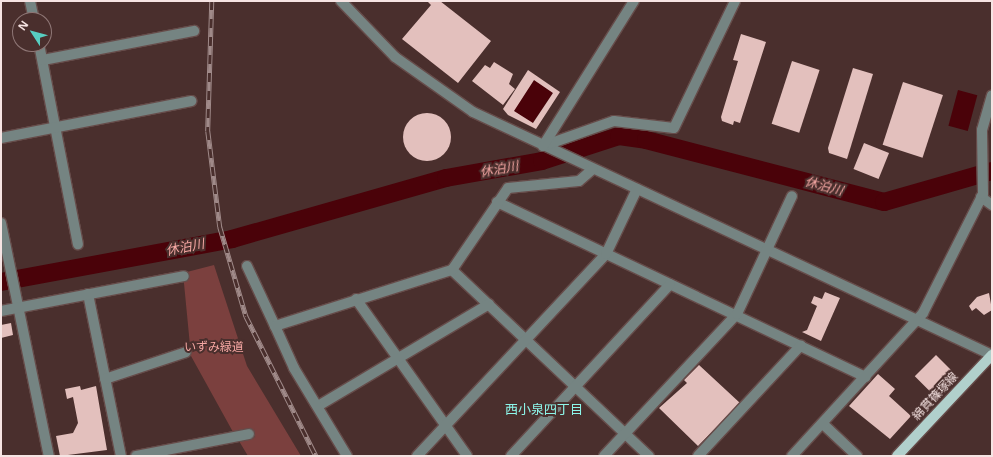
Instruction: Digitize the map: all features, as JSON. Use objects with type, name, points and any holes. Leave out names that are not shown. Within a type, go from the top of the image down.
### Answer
[{"type":"main road","name":"綿貫篠塚線","points":[[897,456],[992,355]]},
{"type":"street","points":[[30,1],[32,12]]},
{"type":"street","points":[[342,1],[417,76],[473,112],[992,355]]},
{"type":"street","points":[[548,148],[634,1]]},
{"type":"street","points":[[548,148],[614,121],[674,128],[735,1]]},
{"type":"street","points":[[43,60],[194,31]]},
{"type":"street","points":[[41,52],[78,244]]},
{"type":"street","points":[[792,456],[918,320],[983,193],[983,163],[987,146],[982,126],[992,95]]},
{"type":"street","points":[[1,138],[191,100]]},
{"type":"street","points":[[275,326],[356,299],[452,270],[508,188],[515,186],[580,181],[593,169]]},
{"type":"street","points":[[417,456],[606,254],[637,189]]},
{"type":"street","points":[[983,193],[992,205]]},
{"type":"street","points":[[604,456],[737,314],[792,196]]},
{"type":"street","points":[[497,202],[737,314],[866,377]]},
{"type":"street","points":[[1,223],[49,456]]},
{"type":"street","points":[[247,266],[294,368],[347,456]]},
{"type":"street","points":[[452,270],[577,386],[649,456]]},
{"type":"street","points":[[1,312],[184,276]]},
{"type":"street","points":[[511,456],[670,284]]},
{"type":"street","points":[[88,294],[121,456]]},
{"type":"street","points":[[356,299],[467,456]]},
{"type":"street","points":[[318,406],[489,304]]},
{"type":"street","points":[[698,456],[801,345]]},
{"type":"street","points":[[105,379],[186,352]]},
{"type":"street","points":[[823,424],[857,456]]},
{"type":"street","points":[[136,456],[249,434]]},
{"type":"green space","name":"いずみ緑道","points":[[214,265],[247,366],[301,456],[248,456],[239,441],[255,437],[250,428],[233,432],[191,356],[183,273]]},
{"type":"shaded area","points":[[534,80],[553,93],[532,124],[513,111]]},
{"type":"shaded area","points":[[958,90],[977,95],[968,131],[948,126]]},
{"type":"building","points":[[427,1],[440,1],[491,41],[458,83],[402,39],[431,5]]},
{"type":"building","points":[[741,34],[766,42],[740,123],[734,121],[733,125],[722,121],[721,117],[738,61],[733,60]]},
{"type":"building","points":[[792,61],[820,70],[799,133],[772,124]]},
{"type":"building","points":[[494,62],[513,74],[509,84],[515,89],[503,105],[472,81],[485,65],[490,68]]},
{"type":"building","points":[[853,68],[873,74],[847,159],[829,153],[828,148]]},
{"type":"building","points":[[528,70],[560,92],[536,129],[508,115],[503,109]],"holes":[[[534,80],[553,93],[533,123],[514,111]]]},
{"type":"building","points":[[903,82],[943,95],[923,158],[883,145]]},
{"type":"building","points":[[427,113],[436,115],[444,120],[449,128],[451,137],[449,146],[444,154],[436,159],[427,161],[418,159],[410,154],[405,146],[403,137],[405,128],[410,120],[418,115]]},
{"type":"building","points":[[864,143],[889,153],[879,179],[854,169]]},
{"type":"building","points":[[825,292],[840,298],[821,341],[802,332],[807,330],[817,306],[811,303],[814,296],[822,299]]},
{"type":"building","points":[[989,293],[992,310],[984,315],[976,308],[972,311],[969,306],[977,297]]},
{"type":"building","points":[[11,323],[13,335],[1,338],[1,325]]},
{"type":"building","points":[[936,355],[956,375],[935,396],[915,376]]},
{"type":"building","points":[[699,365],[740,403],[698,446],[659,408],[687,383],[684,380]]},
{"type":"building","points":[[878,374],[895,389],[889,396],[911,416],[890,439],[849,406]]},
{"type":"building","points":[[80,386],[81,390],[96,386],[107,450],[60,456],[56,436],[73,433],[78,423],[73,397],[67,399],[65,389]]},
{"type":"waterway","name":"休泊川","points":[[1,282],[232,239],[446,178],[542,161],[619,136],[646,140],[884,202],[992,171]]},
{"type":"railway","points":[[212,1],[208,131],[220,227],[246,316],[316,456]]},
{"type":"district","name":"西小泉四丁目","points":[[544,409]]}]
